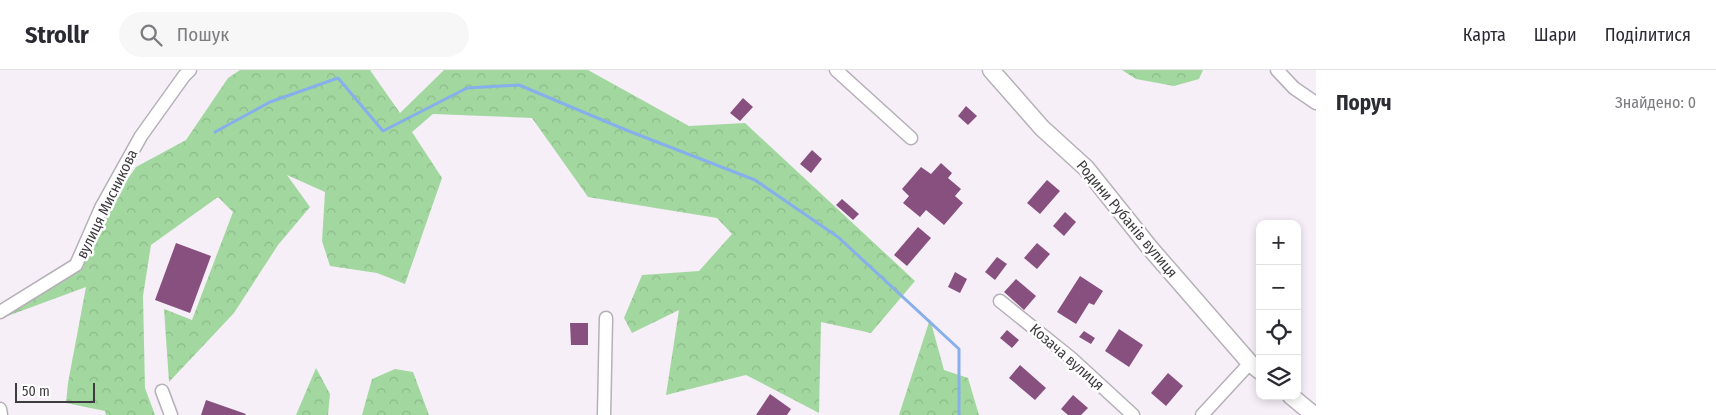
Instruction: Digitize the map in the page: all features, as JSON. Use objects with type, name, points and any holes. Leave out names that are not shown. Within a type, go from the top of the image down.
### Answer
[{"type":"street","name":"вулиця Мисникова","points":[[0,312],[76,266],[101,208],[141,136],[190,70]]},
{"type":"street","points":[[836,70],[911,138]]},
{"type":"street","name":"Родини Рубанів вулиця","points":[[992,70],[1042,128],[1086,168],[1150,248],[1255,367]]},
{"type":"street","points":[[1277,70],[1294,88],[1316,103]]},
{"type":"street","name":"Козача вулиця","points":[[1000,301],[1071,358],[1133,415]]},
{"type":"street","points":[[604,415],[606,318]]},
{"type":"street","points":[[1202,415],[1255,367]]},
{"type":"street","points":[[162,391],[171,415]]},
{"type":"street","points":[[1296,400],[1314,415]]},
{"type":"street","points":[[0,409],[1,415]]},
{"type":"green space","points":[[240,70],[370,70],[400,113],[444,70],[588,70],[689,126],[745,123],[915,281],[871,333],[821,322],[819,413],[746,375],[666,395],[679,310],[632,333],[624,318],[642,275],[699,271],[732,234],[717,218],[588,197],[532,118],[433,114],[412,132],[442,178],[405,284],[377,273],[330,266],[322,241],[325,192],[287,175],[310,207],[278,245],[234,313],[169,382],[164,309],[192,320],[233,212],[218,197],[151,245],[143,296],[145,388],[155,415],[106,415],[105,411],[66,403],[86,287],[2,318],[82,259],[103,214],[136,167],[186,140],[228,78]]},
{"type":"green space","points":[[1122,70],[1203,70],[1199,79],[1174,86],[1136,79]]},
{"type":"green space","points":[[930,319],[944,370],[968,378],[979,415],[899,415]]},
{"type":"green space","points":[[316,368],[330,394],[328,415],[296,415]]},
{"type":"green space","points":[[395,369],[413,372],[429,415],[362,415],[372,379]]},
{"type":"building","points":[[743,98],[753,107],[740,121],[730,113]]},
{"type":"building","points":[[966,106],[977,116],[968,125],[958,116]]},
{"type":"building","points":[[812,150],[822,159],[811,173],[800,164]]},
{"type":"building","points":[[941,163],[952,173],[948,178],[961,189],[955,196],[963,203],[944,225],[926,210],[920,217],[903,203],[909,196],[902,189],[921,167],[931,174]]},
{"type":"building","points":[[1047,180],[1060,191],[1040,214],[1027,203]]},
{"type":"building","points":[[842,199],[859,214],[853,220],[836,205]]},
{"type":"building","points":[[1065,212],[1076,222],[1064,236],[1053,226]]},
{"type":"building","points":[[918,227],[931,238],[907,266],[894,255]]},
{"type":"building","points":[[176,243],[211,256],[190,313],[155,300]]},
{"type":"building","points":[[1037,243],[1050,254],[1037,269],[1024,258]]},
{"type":"building","points":[[997,257],[1007,264],[995,280],[985,272]]},
{"type":"building","points":[[955,272],[967,279],[960,293],[948,287]]},
{"type":"building","points":[[1080,276],[1103,291],[1094,305],[1089,303],[1076,324],[1057,312]]},
{"type":"building","points":[[1016,279],[1036,296],[1024,310],[1004,292]]},
{"type":"building","points":[[570,323],[588,323],[588,345],[571,345]]},
{"type":"building","points":[[1119,329],[1143,345],[1129,367],[1105,351]]},
{"type":"building","points":[[1007,330],[1019,340],[1012,348],[1000,338]]},
{"type":"building","points":[[1084,331],[1095,338],[1091,344],[1079,337]]},
{"type":"building","points":[[1020,365],[1046,388],[1035,400],[1009,378]]},
{"type":"building","points":[[1168,373],[1183,386],[1166,406],[1151,393]]},
{"type":"building","points":[[770,394],[791,409],[787,415],[756,415]]},
{"type":"building","points":[[1073,395],[1088,408],[1081,415],[1068,415],[1061,409]]},
{"type":"building","points":[[206,400],[246,414],[201,415]]},
{"type":"waterway","points":[[215,132],[270,102],[338,78],[383,131],[467,88],[519,85],[626,130],[755,180],[838,237],[959,349],[959,415]]}]
